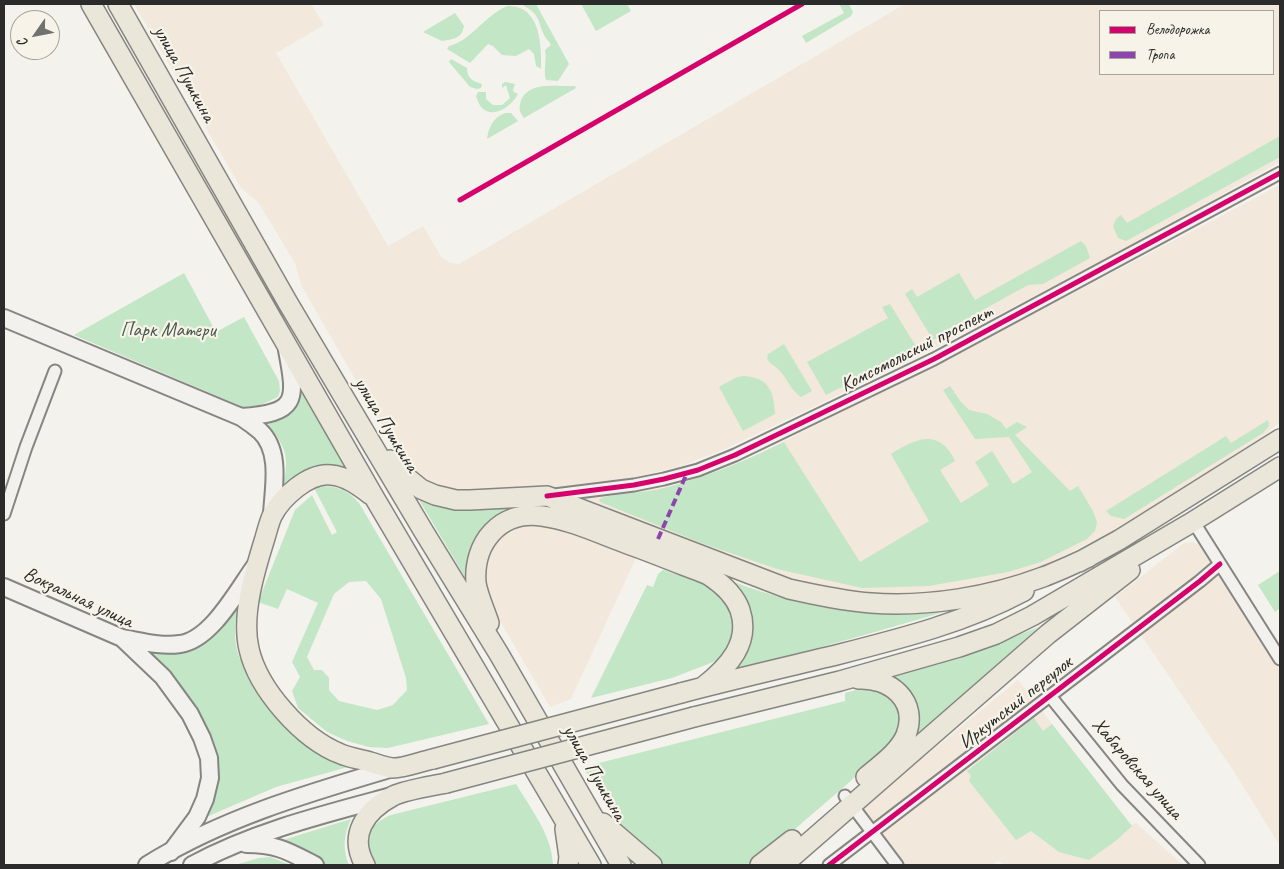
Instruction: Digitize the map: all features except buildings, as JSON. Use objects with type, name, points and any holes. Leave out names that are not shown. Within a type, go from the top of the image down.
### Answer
[{"type":"main road","points":[[91,4],[374,497],[591,865]]},
{"type":"main road","name":"улица Пушкина","points":[[118,4],[361,427],[499,654],[621,865]]},
{"type":"main road","points":[[4,318],[241,417],[260,432],[272,451],[274,466],[272,515],[257,563],[247,623],[249,649],[256,668],[290,718],[323,745],[341,754],[393,768]]},
{"type":"main road","points":[[241,417],[274,413],[283,408],[288,402],[293,392],[293,382],[286,343]]},
{"type":"main road","points":[[361,427],[400,472],[421,489],[435,496],[456,500],[547,496],[789,589],[830,598],[872,603],[914,603],[954,599],[993,592],[1043,577],[1089,557]]},
{"type":"main road","points":[[147,865],[204,834],[279,803],[393,768],[681,693],[900,639],[972,615],[1000,604],[1089,557],[1280,439]]},
{"type":"main road","points":[[192,865],[239,843],[292,823],[694,717],[840,681],[959,647],[996,634],[1040,611],[1280,467]]},
{"type":"main road","points":[[272,515],[289,494],[302,483],[316,476],[330,474],[340,477],[352,482],[374,497]]},
{"type":"main road","points":[[499,654],[476,586],[476,569],[483,544],[498,526],[512,518],[529,515],[542,516],[580,526],[660,556],[709,576],[727,589],[740,609],[744,632],[738,649],[728,664],[718,675],[701,688]]},
{"type":"main road","points":[[760,865],[848,801],[1048,634],[1191,522]]},
{"type":"main road","points":[[122,638],[162,645],[179,645],[193,641],[206,632],[218,618],[257,563]]},
{"type":"main road","name":"Вокзальная улица","points":[[4,588],[122,638],[163,677],[190,714],[202,738],[209,758],[210,778],[205,799],[191,826],[171,852]]},
{"type":"main road","points":[[783,865],[848,801],[898,748],[906,735],[909,718],[906,703],[899,693],[889,685],[878,680],[840,681]]},
{"type":"main road","points":[[365,865],[358,850],[360,829],[374,810],[394,795]]},
{"type":"main road","points":[[591,812],[652,865]]},
{"type":"main road","points":[[563,818],[569,857],[568,865]]},
{"type":"main road","points":[[239,843],[266,844],[286,850],[315,865]]},
{"type":"street","name":"Комсомольский проспект","points":[[547,496],[634,485],[698,470],[735,455],[934,359],[1280,173]]},
{"type":"street","points":[[4,514],[26,447],[55,371]]},
{"type":"street","points":[[1191,522],[1280,659]]},
{"type":"street","name":"Иркутский переулок","points":[[828,865],[1220,564]]},
{"type":"street","name":"Хабаровская улица","points":[[1050,696],[1122,785],[1199,865]]},
{"type":"street","points":[[848,801],[897,865]]},
{"type":"shaded area","points":[[134,4],[311,4],[324,25],[276,53],[388,246],[423,226],[442,258],[451,263],[459,264],[905,4],[1280,4],[1280,162],[1128,247],[914,359],[725,449],[678,467],[644,475],[602,483],[544,489],[453,491],[439,488],[421,477],[411,469],[392,443],[301,285],[295,263],[258,202],[241,188]]},
{"type":"shaded area","points":[[1280,185],[1280,422],[1265,435],[1113,531],[1039,568],[954,592],[871,596],[792,582],[718,556],[584,498],[668,487],[700,478],[744,461],[944,361]]},
{"type":"shaded area","points":[[541,521],[632,553],[635,560],[571,699],[550,707],[496,614],[486,588],[482,569],[491,542],[515,524]]},
{"type":"shaded area","points":[[1193,542],[1205,550],[1280,670],[1280,846],[1235,773],[1115,597],[1184,543]]},
{"type":"shaded area","points":[[1018,680],[1131,825],[1136,823],[1183,865],[1005,865],[998,861],[992,865],[905,865],[888,846],[862,808]]},
{"type":"green space","points":[[521,4],[536,4],[569,64],[558,81],[546,80],[545,50],[551,45],[544,35],[537,16]]},
{"type":"green space","points":[[581,4],[627,4],[631,11],[596,31]]},
{"type":"green space","points":[[839,4],[849,4],[853,12],[851,16],[806,43],[802,36],[844,13]]},
{"type":"green space","points":[[507,6],[518,7],[533,19],[537,28],[541,49],[541,69],[536,66],[534,54],[529,49],[516,56],[502,55],[493,46],[488,44],[470,63],[447,49],[449,46],[465,39],[491,16]]},
{"type":"green space","points":[[455,13],[464,26],[461,34],[456,38],[442,41],[423,32]]},
{"type":"green space","points":[[451,59],[467,68],[469,77],[473,81],[482,84],[481,88],[470,87],[449,62]]},
{"type":"green space","points":[[505,82],[515,84],[513,90],[518,94],[515,99],[502,110],[496,112],[486,111],[481,107],[476,96],[478,92],[486,92],[486,99],[493,105],[502,105],[510,98],[506,85],[502,88],[502,84]]},
{"type":"green space","points":[[543,86],[575,86],[576,88],[524,118],[521,113],[520,104],[523,96],[528,91]]},
{"type":"green space","points":[[505,113],[511,113],[518,121],[487,139],[492,123],[497,117]]},
{"type":"green space","points":[[1280,136],[1280,157],[1126,241],[1118,238],[1113,226],[1116,219],[1121,215],[1127,223]]},
{"type":"green space","points":[[1081,241],[1086,246],[1090,258],[1043,284],[1028,285],[950,328],[951,331],[933,340],[905,294],[912,289],[917,297],[959,273],[975,300]]},
{"type":"green space","name":"Парк Матери","points":[[184,273],[216,332],[244,317],[279,381],[280,391],[278,397],[250,410],[74,335]]},
{"type":"green space","points":[[890,304],[917,348],[826,395],[807,362],[888,318],[882,307]]},
{"type":"green space","points":[[784,344],[812,391],[801,397],[767,358],[768,354]]},
{"type":"green space","points":[[744,376],[759,380],[769,387],[775,414],[743,431],[719,387],[737,377]]},
{"type":"green space","points":[[301,385],[353,474],[314,469],[299,475],[282,490],[286,471],[285,456],[280,441],[267,427],[271,422],[292,409],[297,400]]},
{"type":"green space","points":[[950,386],[969,410],[987,414],[1001,422],[1006,429],[1017,422],[1027,427],[1015,435],[1070,491],[1078,486],[1093,511],[1097,522],[1095,531],[1087,539],[1041,562],[1008,572],[929,586],[862,588],[777,569],[704,544],[600,502],[599,499],[612,495],[660,489],[692,480],[738,463],[784,442],[860,562],[929,521],[891,454],[909,444],[926,439],[934,440],[942,443],[949,450],[955,461],[940,470],[961,503],[989,485],[975,462],[992,451],[1013,484],[1032,472],[1009,437],[975,439],[943,390]]},
{"type":"green space","points":[[1268,420],[1269,426],[1263,433],[1124,519],[1111,516],[1106,511],[1226,436],[1231,443]]},
{"type":"green space","points":[[322,486],[338,488],[347,492],[359,503],[489,724],[388,748],[369,747],[347,741],[327,732],[298,708],[292,691],[300,677],[292,662],[318,603],[287,589],[278,609],[258,602],[295,510],[312,495],[332,535],[337,532],[314,488]],"holes":[[[366,581],[381,599],[406,678],[407,690],[393,705],[377,710],[339,701],[329,690],[329,678],[322,670],[314,670],[307,657],[334,594],[349,582]]]},
{"type":"green space","points":[[418,498],[442,507],[483,508],[520,506],[520,509],[493,520],[478,535],[474,544],[469,584]]},
{"type":"green space","points":[[663,570],[706,585],[721,597],[731,613],[734,626],[733,638],[727,649],[716,661],[672,678],[591,698],[647,585],[653,587],[658,574]]},
{"type":"green space","points":[[1280,571],[1280,608],[1275,612],[1258,585]]},
{"type":"green space","points":[[726,579],[780,597],[833,609],[888,614],[944,612],[737,670],[748,648],[751,622],[745,603]]},
{"type":"green space","points":[[239,596],[235,623],[237,650],[239,658],[262,696],[282,721],[305,742],[332,760],[348,767],[276,787],[204,818],[216,757],[210,734],[185,695],[141,648],[176,652],[197,646],[214,632]]},
{"type":"green space","points":[[1039,627],[908,744],[913,732],[887,678],[964,655]]},
{"type":"green space","points":[[863,688],[882,693],[894,704],[900,719],[894,736],[861,771],[775,847],[760,858],[744,865],[664,865],[639,846],[628,834],[583,767],[845,701],[845,693]]},
{"type":"green space","points":[[1034,718],[1043,731],[1052,724],[1132,826],[1117,840],[1089,860],[1059,852],[1031,831],[1016,840],[969,781],[971,776],[967,771]]},
{"type":"green space","points":[[516,784],[545,833],[552,854],[553,865],[371,865],[366,848],[366,840],[370,830],[386,817]]},
{"type":"green space","points":[[351,819],[345,842],[345,853],[349,865],[325,865],[298,847],[283,840]]},
{"type":"green space","points":[[270,857],[291,865],[235,865],[259,858]]},
{"type":"marked path","points":[[658,539],[687,473]]},
{"type":"cycle path","points":[[460,200],[802,4]]},
{"type":"cycle path","points":[[547,496],[634,485],[664,479],[698,470],[735,455],[934,359],[1280,173]]},
{"type":"cycle path","points":[[829,865],[1220,564]]}]
